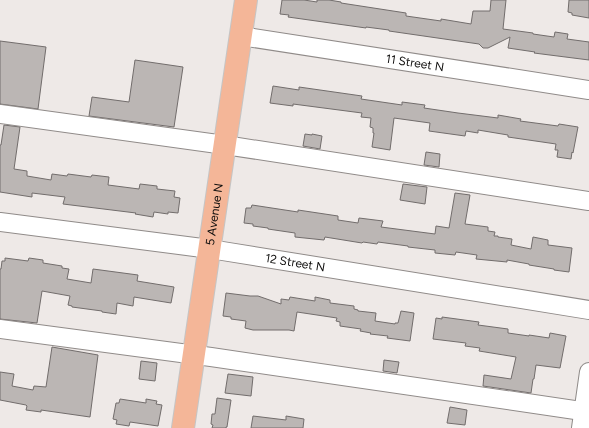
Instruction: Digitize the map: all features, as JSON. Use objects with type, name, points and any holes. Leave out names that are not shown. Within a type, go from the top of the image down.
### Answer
[{"type":"main road","name":"5 Avenue N","points":[[183,428],[246,0]]},
{"type":"street","name":"11 Street N","points":[[241,36],[589,90]]},
{"type":"street","points":[[0,114],[225,145],[589,201]]},
{"type":"street","name":"12 Street N","points":[[0,222],[210,249],[589,310]]},
{"type":"street","points":[[0,329],[194,355],[584,417],[589,372]]},
{"type":"building","points":[[282,0],[304,0],[317,2],[317,0],[329,0],[406,13],[406,16],[441,21],[441,19],[471,24],[473,11],[490,11],[491,0],[506,0],[503,29],[554,37],[555,32],[568,34],[567,39],[589,42],[589,60],[508,48],[510,37],[488,48],[483,48],[479,44],[389,30],[288,17],[289,15],[280,14]]},
{"type":"building","points":[[569,0],[589,0],[589,18],[572,15],[572,13],[568,12]]},
{"type":"building","points":[[0,41],[46,47],[38,109],[0,104]]},
{"type":"building","points":[[135,60],[183,67],[174,127],[89,116],[92,97],[129,102]]},
{"type":"building","points":[[273,86],[299,90],[299,87],[362,96],[361,99],[402,105],[402,102],[425,105],[424,108],[458,113],[498,118],[498,115],[521,119],[520,121],[578,127],[571,159],[557,157],[558,150],[555,150],[556,144],[508,137],[508,135],[478,130],[478,133],[466,131],[465,136],[429,131],[430,123],[394,118],[390,150],[372,147],[374,133],[373,128],[370,127],[371,118],[361,117],[362,113],[293,104],[293,106],[270,103]]},
{"type":"building","points":[[4,125],[20,127],[14,169],[27,171],[27,176],[51,180],[52,174],[67,176],[68,174],[91,177],[92,175],[109,177],[108,185],[139,189],[140,184],[157,186],[157,189],[175,191],[174,197],[180,198],[178,213],[168,212],[168,214],[154,212],[153,217],[135,214],[136,213],[63,204],[65,197],[32,193],[32,197],[0,192],[0,145]]},
{"type":"building","points":[[305,134],[322,136],[320,149],[303,146]]},
{"type":"building","points":[[426,152],[440,154],[439,167],[424,165]]},
{"type":"building","points":[[403,184],[427,187],[425,204],[400,200]]},
{"type":"building","points":[[455,193],[470,195],[465,224],[488,227],[488,231],[495,232],[494,236],[512,239],[511,245],[531,249],[533,237],[548,240],[548,245],[572,248],[569,272],[507,260],[507,262],[476,259],[477,255],[456,252],[455,255],[435,253],[435,250],[378,242],[377,244],[325,237],[324,240],[295,237],[295,233],[268,229],[253,226],[253,224],[244,223],[246,208],[251,208],[252,205],[338,216],[338,220],[358,223],[359,218],[383,221],[381,227],[435,234],[436,226],[449,228]]},
{"type":"building","points":[[5,258],[28,261],[29,258],[43,260],[43,263],[62,266],[62,268],[69,269],[67,279],[91,283],[93,269],[138,275],[137,281],[174,287],[171,303],[134,297],[133,306],[117,303],[116,314],[72,307],[68,305],[70,296],[42,291],[37,323],[0,319],[0,269],[2,261],[5,261]]},
{"type":"building","points":[[226,293],[258,296],[281,304],[281,299],[289,300],[290,297],[315,301],[315,297],[330,300],[330,303],[354,306],[354,309],[358,311],[376,313],[375,321],[395,324],[398,323],[401,311],[414,313],[410,341],[387,338],[388,336],[360,331],[361,329],[340,326],[340,322],[336,321],[337,318],[297,312],[294,331],[253,330],[245,328],[246,321],[231,319],[231,317],[223,316]]},
{"type":"building","points":[[442,317],[479,322],[478,325],[508,329],[508,333],[549,338],[550,333],[566,336],[560,368],[536,365],[531,393],[483,386],[484,375],[511,379],[516,357],[479,351],[480,348],[465,346],[466,343],[433,339],[436,318],[442,319]]},
{"type":"building","points":[[52,347],[98,355],[90,417],[41,410],[41,412],[26,410],[26,405],[0,400],[0,372],[14,374],[12,386],[33,390],[34,386],[46,387]]},
{"type":"building","points":[[384,360],[399,362],[397,373],[383,371]]},
{"type":"building","points":[[141,361],[157,363],[155,381],[139,379]]},
{"type":"building","points":[[228,374],[253,377],[251,396],[225,393]]},
{"type":"building","points":[[217,398],[231,400],[226,428],[212,428],[212,414],[215,414]]},
{"type":"building","points":[[120,399],[146,403],[146,399],[157,401],[156,404],[162,405],[158,426],[130,422],[129,426],[116,424],[117,420],[113,419],[116,403],[119,403]]},
{"type":"building","points":[[450,407],[467,410],[465,425],[447,423]]},
{"type":"building","points":[[253,416],[286,420],[286,416],[304,419],[303,428],[251,428]]}]
